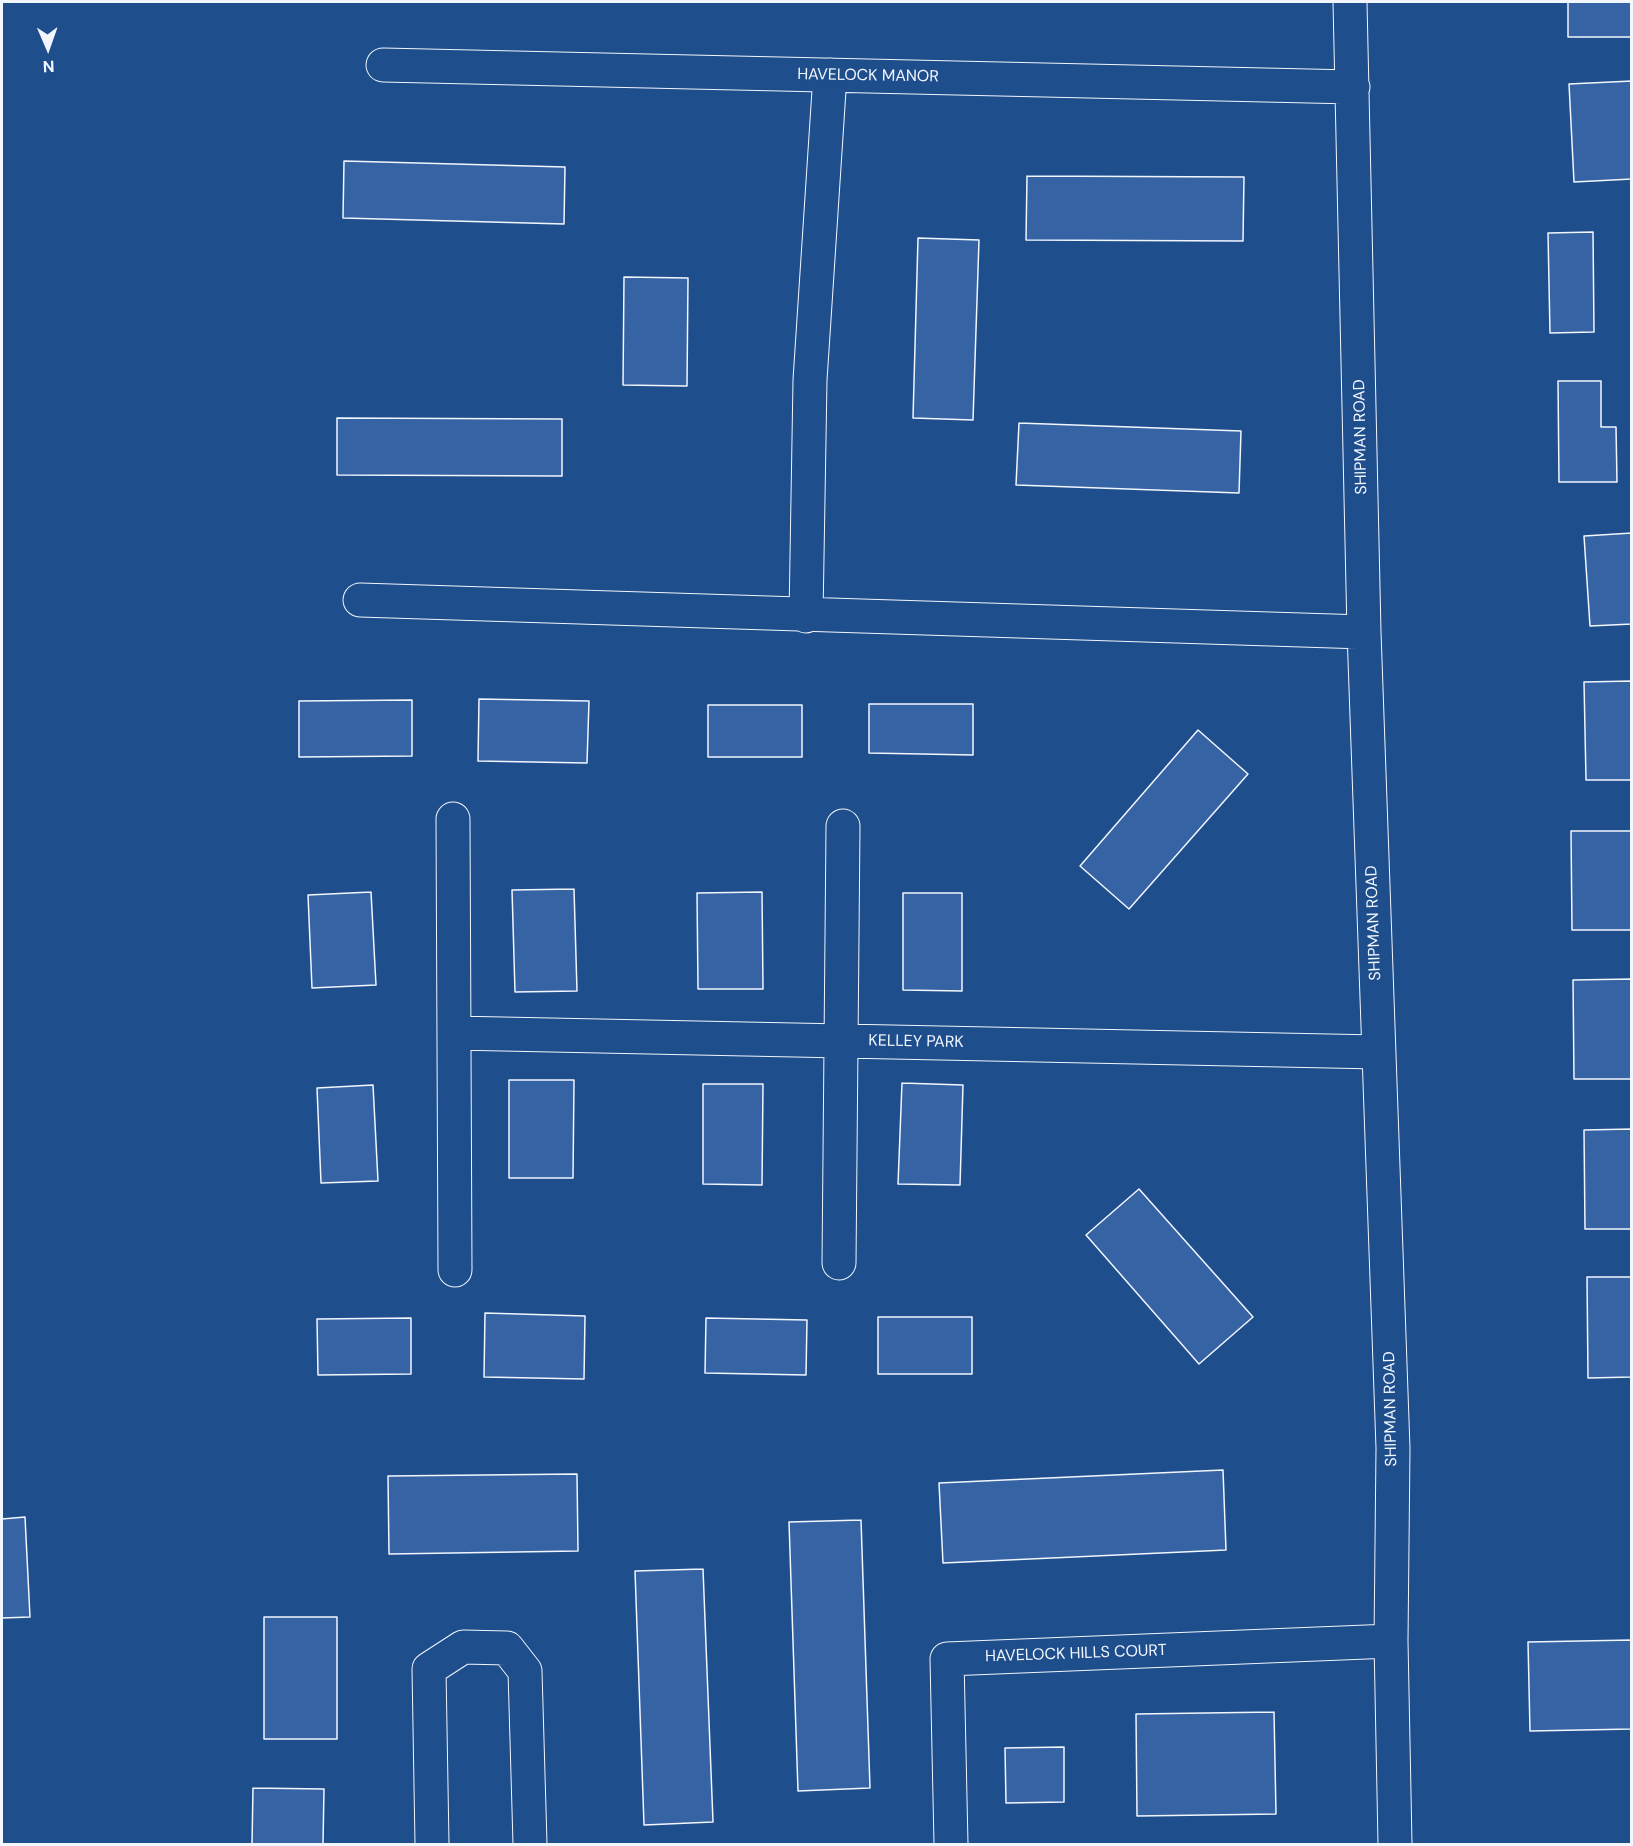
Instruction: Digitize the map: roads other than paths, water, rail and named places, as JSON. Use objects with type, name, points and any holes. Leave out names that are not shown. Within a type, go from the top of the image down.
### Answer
[{"type":"street","name":"SHIPMAN ROAD","points":[[1350,2],[1364,632],[1393,1448],[1391,1641],[1395,1845]]},
{"type":"street","name":"HAVELOCK MANOR","points":[[383,65],[1353,87]]},
{"type":"street","points":[[806,616],[810,380],[830,75]]},
{"type":"street","points":[[360,600],[1364,632]]},
{"type":"street","points":[[453,819],[455,1270]]},
{"type":"street","points":[[839,1263],[843,826]]},
{"type":"street","name":"KELLEY PARK","points":[[454,1033],[1378,1052]]},
{"type":"street","name":"HAVELOCK HILLS COURT","points":[[951,1845],[947,1659],[1391,1641]]},
{"type":"street","points":[[432,1845],[429,1669],[463,1647],[507,1648],[525,1671],[530,1845]]}]
